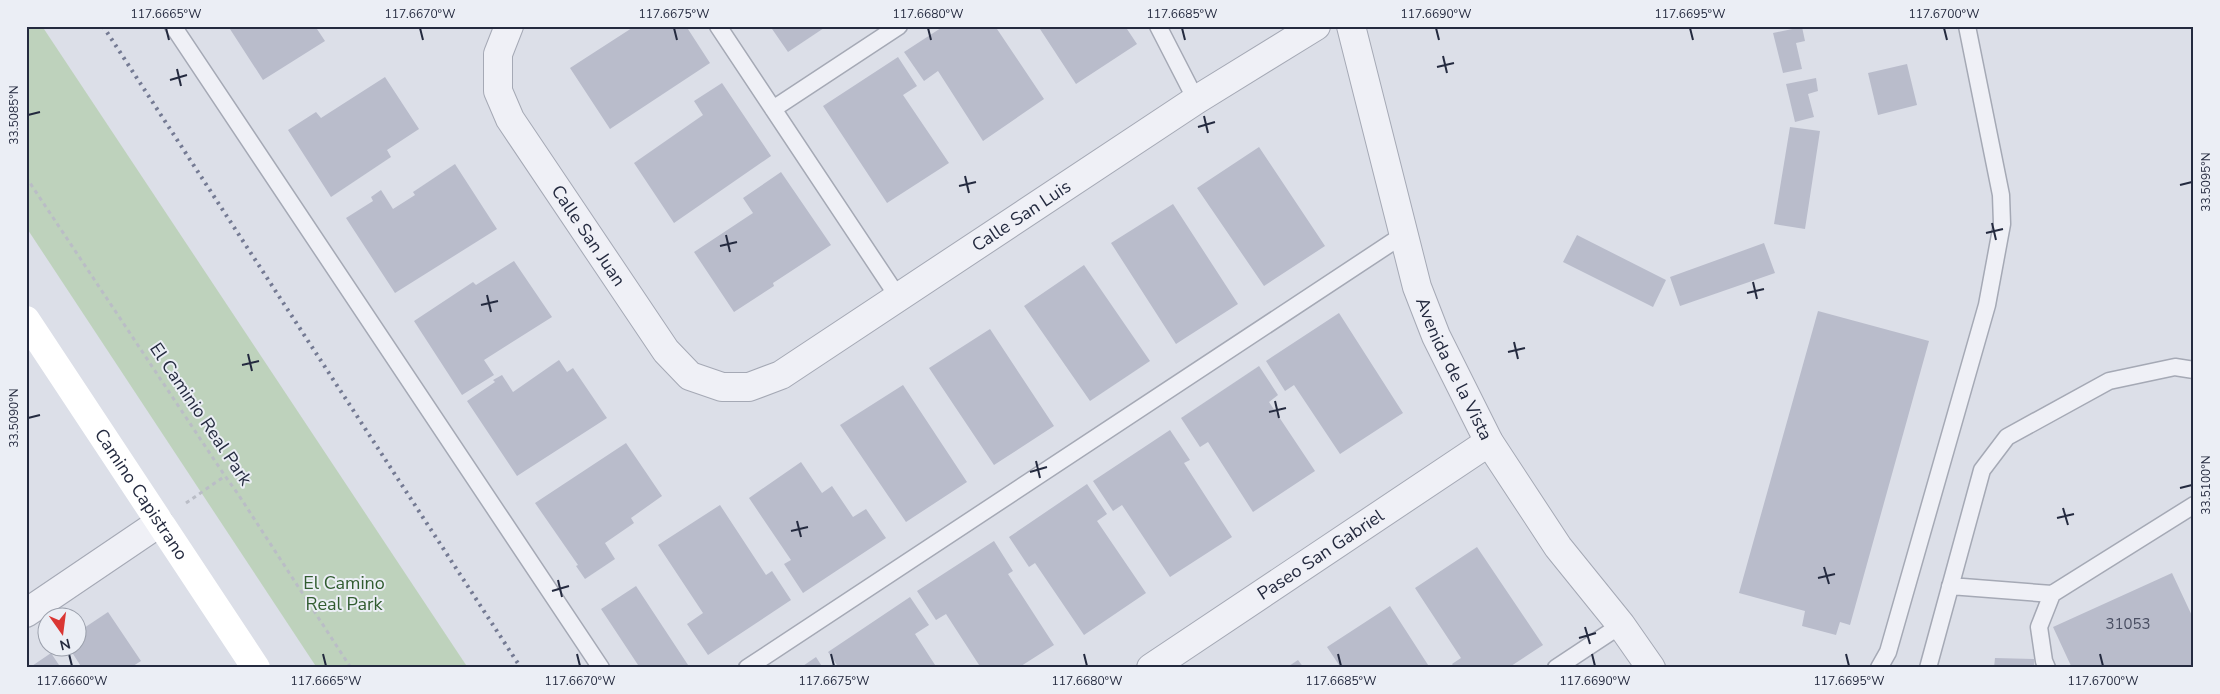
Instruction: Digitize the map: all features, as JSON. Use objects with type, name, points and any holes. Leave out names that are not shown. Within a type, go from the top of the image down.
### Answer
[{"type":"main road","name":"Camino Capistrano","points":[[26,320],[256,668]]},
{"type":"street","name":"Calle San Juan","points":[[509,26],[498,54],[498,91],[516,128],[666,351],[690,376],[722,387]]},
{"type":"street","name":"Calle San Luis","points":[[722,387],[749,387],[781,375],[1196,100],[1316,26]]},
{"type":"street","name":"Avenida de la Vista","points":[[1351,26],[1417,287],[1436,336],[1489,442],[1558,547],[1621,625],[1651,668]]},
{"type":"street","name":"Paseo San Gabriel","points":[[1151,668],[1489,442]]},
{"type":"street","points":[[26,613],[159,523]]},
{"type":"lane","points":[[173,26],[601,668]]},
{"type":"lane","points":[[718,26],[898,296]]},
{"type":"lane","points":[[773,109],[899,26]]},
{"type":"lane","points":[[1158,26],[1196,100]]},
{"type":"lane","points":[[1879,668],[1888,652],[1988,306],[2002,224],[2001,196],[1967,26]]},
{"type":"lane","points":[[747,668],[1403,235]]},
{"type":"lane","points":[[1928,668],[1982,470],[2007,437],[2109,381],[2175,367],[2194,370]]},
{"type":"lane","points":[[2047,668],[2044,661],[2039,626],[2052,594],[2194,505]]},
{"type":"lane","points":[[1950,586],[2052,594]]},
{"type":"lane","points":[[1556,668],[1621,625]]},
{"type":"path","name":"El Caminio Real Park","points":[[26,177],[238,494],[351,668]]},
{"type":"path","points":[[159,523],[225,476]]},
{"type":"green space","name":"El Camino Real Park","points":[[26,26],[42,26],[468,668],[317,668],[26,227]]},
{"type":"building","points":[[228,26],[315,26],[325,41],[263,80]]},
{"type":"building","points":[[635,26],[686,26],[710,63],[610,129],[570,68]]},
{"type":"building","points":[[770,26],[827,26],[788,52]]},
{"type":"building","points":[[944,26],[995,26],[1044,99],[983,141],[938,71],[924,81],[904,52]]},
{"type":"building","points":[[1038,26],[1125,26],[1137,44],[1076,84]]},
{"type":"building","points":[[1802,27],[1805,41],[1796,43],[1802,69],[1783,73],[1773,33]]},
{"type":"building","points":[[898,57],[917,86],[903,95],[949,163],[887,203],[823,106]]},
{"type":"building","points":[[1907,64],[1917,105],[1878,115],[1868,73]]},
{"type":"building","points":[[385,77],[419,129],[387,150],[391,157],[331,197],[288,130],[316,112],[321,118]]},
{"type":"building","points":[[1816,78],[1818,91],[1808,94],[1814,117],[1795,122],[1786,84]]},
{"type":"building","points":[[722,83],[771,156],[674,223],[634,163],[703,115],[694,101]]},
{"type":"building","points":[[1790,127],[1820,131],[1805,229],[1774,224]]},
{"type":"building","points":[[1259,147],[1325,246],[1264,286],[1197,188]]},
{"type":"building","points":[[455,164],[497,229],[395,293],[346,218],[373,201],[371,197],[381,190],[393,209],[415,195],[413,192]]},
{"type":"building","points":[[781,172],[831,245],[773,283],[774,286],[734,312],[694,252],[753,213],[743,198]]},
{"type":"building","points":[[1173,204],[1238,304],[1176,344],[1111,243]]},
{"type":"building","points":[[1577,235],[1666,280],[1653,307],[1563,262]]},
{"type":"building","points":[[1764,243],[1775,273],[1680,306],[1670,277]]},
{"type":"building","points":[[514,261],[552,317],[484,360],[494,375],[462,395],[414,321],[473,282],[476,285]]},
{"type":"building","points":[[1084,265],[1150,361],[1090,401],[1024,306]]},
{"type":"building","points":[[1818,311],[1929,341],[1850,625],[1840,622],[1836,635],[1802,626],[1805,611],[1739,593]]},
{"type":"building","points":[[1339,313],[1403,413],[1340,454],[1294,385],[1285,391],[1266,361]]},
{"type":"building","points":[[990,329],[1054,426],[994,465],[929,368]]},
{"type":"building","points":[[559,360],[567,372],[573,368],[607,418],[517,476],[467,401],[502,375],[513,392]]},
{"type":"building","points":[[1259,366],[1278,395],[1269,402],[1315,471],[1253,512],[1208,442],[1200,447],[1181,418]]},
{"type":"building","points":[[903,385],[967,482],[906,522],[840,425]]},
{"type":"building","points":[[1170,430],[1190,460],[1184,463],[1232,537],[1170,577],[1122,505],[1113,511],[1093,481]]},
{"type":"building","points":[[626,443],[662,496],[631,518],[634,523],[605,543],[615,559],[585,579],[576,566],[578,565],[535,503]]},
{"type":"building","points":[[801,462],[822,493],[832,486],[853,517],[866,509],[886,538],[803,593],[784,564],[791,560],[749,498]]},
{"type":"building","points":[[1087,484],[1107,514],[1097,521],[1146,593],[1084,635],[1035,563],[1029,567],[1009,537]]},
{"type":"building","points":[[720,505],[766,575],[772,571],[791,600],[708,655],[687,624],[703,613],[658,545]]},
{"type":"building","points":[[994,541],[1013,571],[1008,574],[1054,645],[1018,668],[981,668],[946,614],[936,620],[917,591]]},
{"type":"building","points":[[1477,547],[1543,645],[1508,668],[1455,668],[1452,664],[1461,658],[1415,588]]},
{"type":"building","points":[[2172,573],[2194,620],[2194,668],[2072,668],[2053,627]]},
{"type":"building","points":[[636,586],[690,668],[640,668],[601,609]]},
{"type":"building","points":[[910,597],[929,625],[915,634],[937,668],[839,668],[828,652]]},
{"type":"building","points":[[1390,606],[1430,668],[1341,668],[1327,647]]},
{"type":"building","points":[[108,612],[141,661],[130,668],[82,668],[74,656],[88,656],[88,625]]},
{"type":"building","points":[[47,656],[53,656],[61,668],[29,668]]},
{"type":"building","points":[[816,657],[823,668],[800,668]]},
{"type":"building","points":[[1995,658],[2034,659],[2034,668],[1994,668]]},
{"type":"building","points":[[1298,660],[1304,668],[1286,668]]},
{"type":"railway","points":[[103,26],[521,668]]}]
